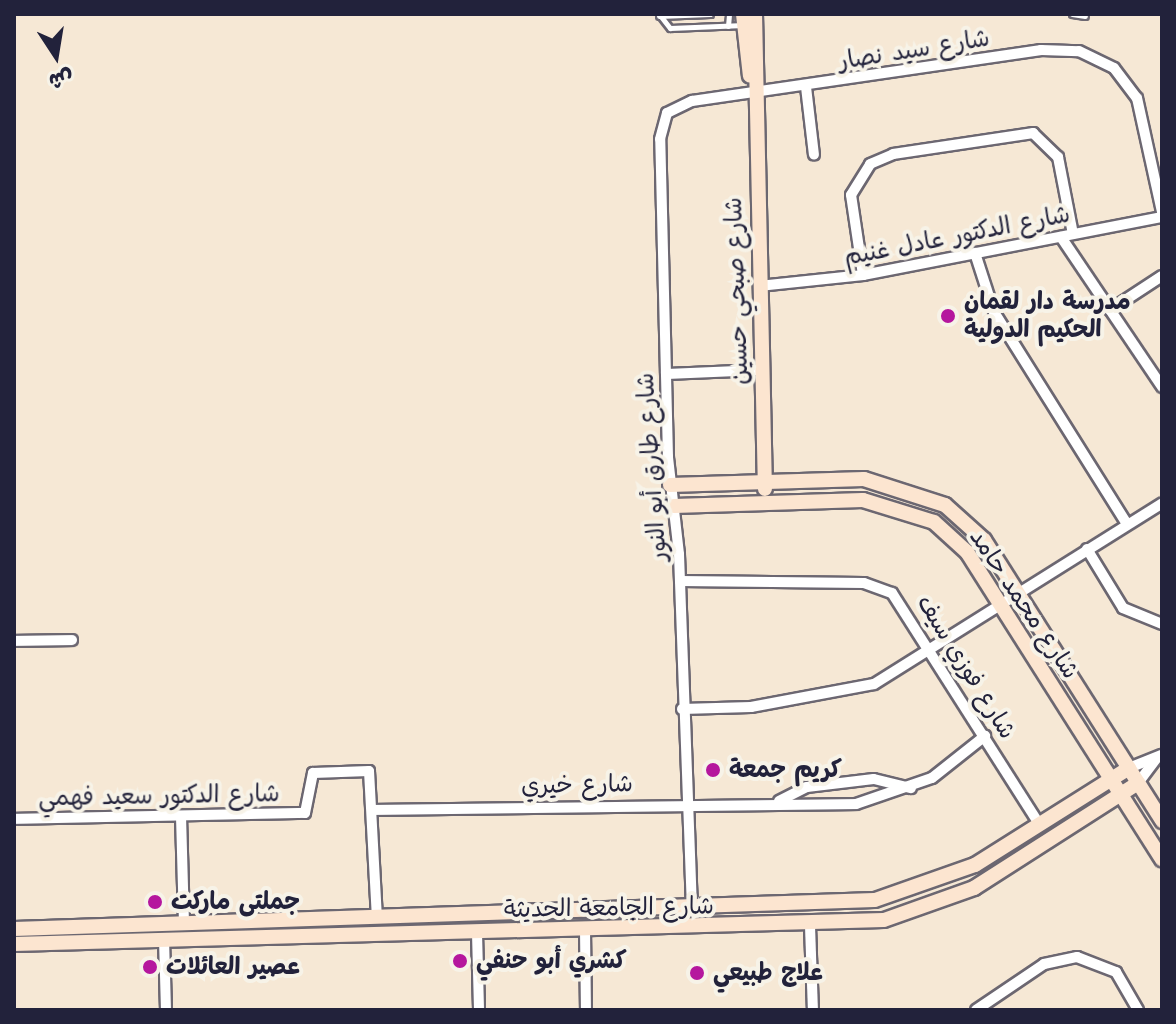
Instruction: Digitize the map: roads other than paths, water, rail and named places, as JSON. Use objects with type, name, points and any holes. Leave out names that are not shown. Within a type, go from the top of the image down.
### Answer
[{"type":"street","name":"شارع صبحي حسين","points":[[755,14],[753,87],[765,502]]},
{"type":"street","name":"شارع صبحي حسين","points":[[743,20],[753,87]]},
{"type":"street","name":"شارع سيد نصار","points":[[753,87],[806,87],[1041,50],[1079,51],[1114,68],[1137,98],[1162,214]]},
{"type":"street","name":"شارع طارق أبو النور","points":[[692,909],[682,709],[680,581],[670,485],[660,129],[683,103],[753,87]]},
{"type":"street","points":[[806,87],[814,155]]},
{"type":"street","points":[[863,275],[851,195],[870,164],[893,154],[1033,133],[1058,157],[1073,234]]},
{"type":"street","name":"شارع الدكتور عادل غنيم","points":[[759,286],[863,275],[1162,214]]},
{"type":"street","points":[[1061,237],[1162,387]]},
{"type":"street","points":[[975,253],[994,312],[1127,524]]},
{"type":"street","points":[[1110,310],[1162,276]]},
{"type":"street","points":[[666,374],[761,370]]},
{"type":"street","name":"شارع محمد حامد","points":[[670,485],[864,479],[930,497],[972,527],[1019,593],[1162,821]]},
{"type":"street","name":"شارع محمد حامد","points":[[674,506],[863,500],[907,509],[957,541],[1001,604],[1162,859]]},
{"type":"street","points":[[682,709],[751,707],[857,689],[933,649],[1162,503]]},
{"type":"street","points":[[1087,549],[1123,608],[1162,624]]},
{"type":"street","name":"شارع فوزي سيف","points":[[680,581],[874,585],[900,599],[1040,825]]},
{"type":"street","points":[[14,641],[72,640]]},
{"type":"street","name":"شارع خيري","points":[[375,810],[686,802],[856,804],[911,788],[985,736]]},
{"type":"street","name":"شارع الجامعة الحديثة","points":[[14,929],[692,909],[899,895],[960,873],[1129,768],[1159,757]]},
{"type":"street","name":"شارع الجامعة الحديثة","points":[[14,944],[810,926],[902,916],[974,888],[1138,783],[1159,757]]},
{"type":"street","name":"شارع الدكتور سعيد فهمي","points":[[14,819],[305,813],[311,774],[367,770],[374,775],[375,810]]},
{"type":"street","name":"شارع خيري","points":[[779,801],[807,787],[874,779],[911,788]]},
{"type":"street","points":[[375,810],[377,918]]},
{"type":"street","points":[[181,816],[184,923]]},
{"type":"street","points":[[899,895],[902,916]]},
{"type":"street","points":[[339,919],[339,935]]},
{"type":"street","points":[[810,926],[813,1010]]},
{"type":"street","points":[[585,930],[586,1010]]},
{"type":"street","points":[[477,933],[479,1010]]},
{"type":"street","points":[[164,939],[166,1010]]},
{"type":"street","points":[[976,1010],[1044,964],[1077,957],[1116,972],[1138,1010]]},
{"type":"lane","points":[[659,15],[710,14]]},
{"type":"lane","points":[[728,26],[729,14]]},
{"type":"lane","points":[[1072,14],[1085,16]]},
{"type":"lane","points":[[659,15],[670,28],[728,26],[743,20]]},
{"type":"place","name":"مدرسة دار لقمان الحكيم الدولية","points":[[948,316]]},
{"type":"place","name":"كريم جمعة","points":[[713,770]]},
{"type":"place","name":"جملتى ماركت","points":[[155,902]]},
{"type":"place","name":"كشري أبو حنفي","points":[[460,961]]},
{"type":"place","name":"عصير العائلات","points":[[150,967]]},
{"type":"place","name":"علاج طبيعي","points":[[697,973]]}]
